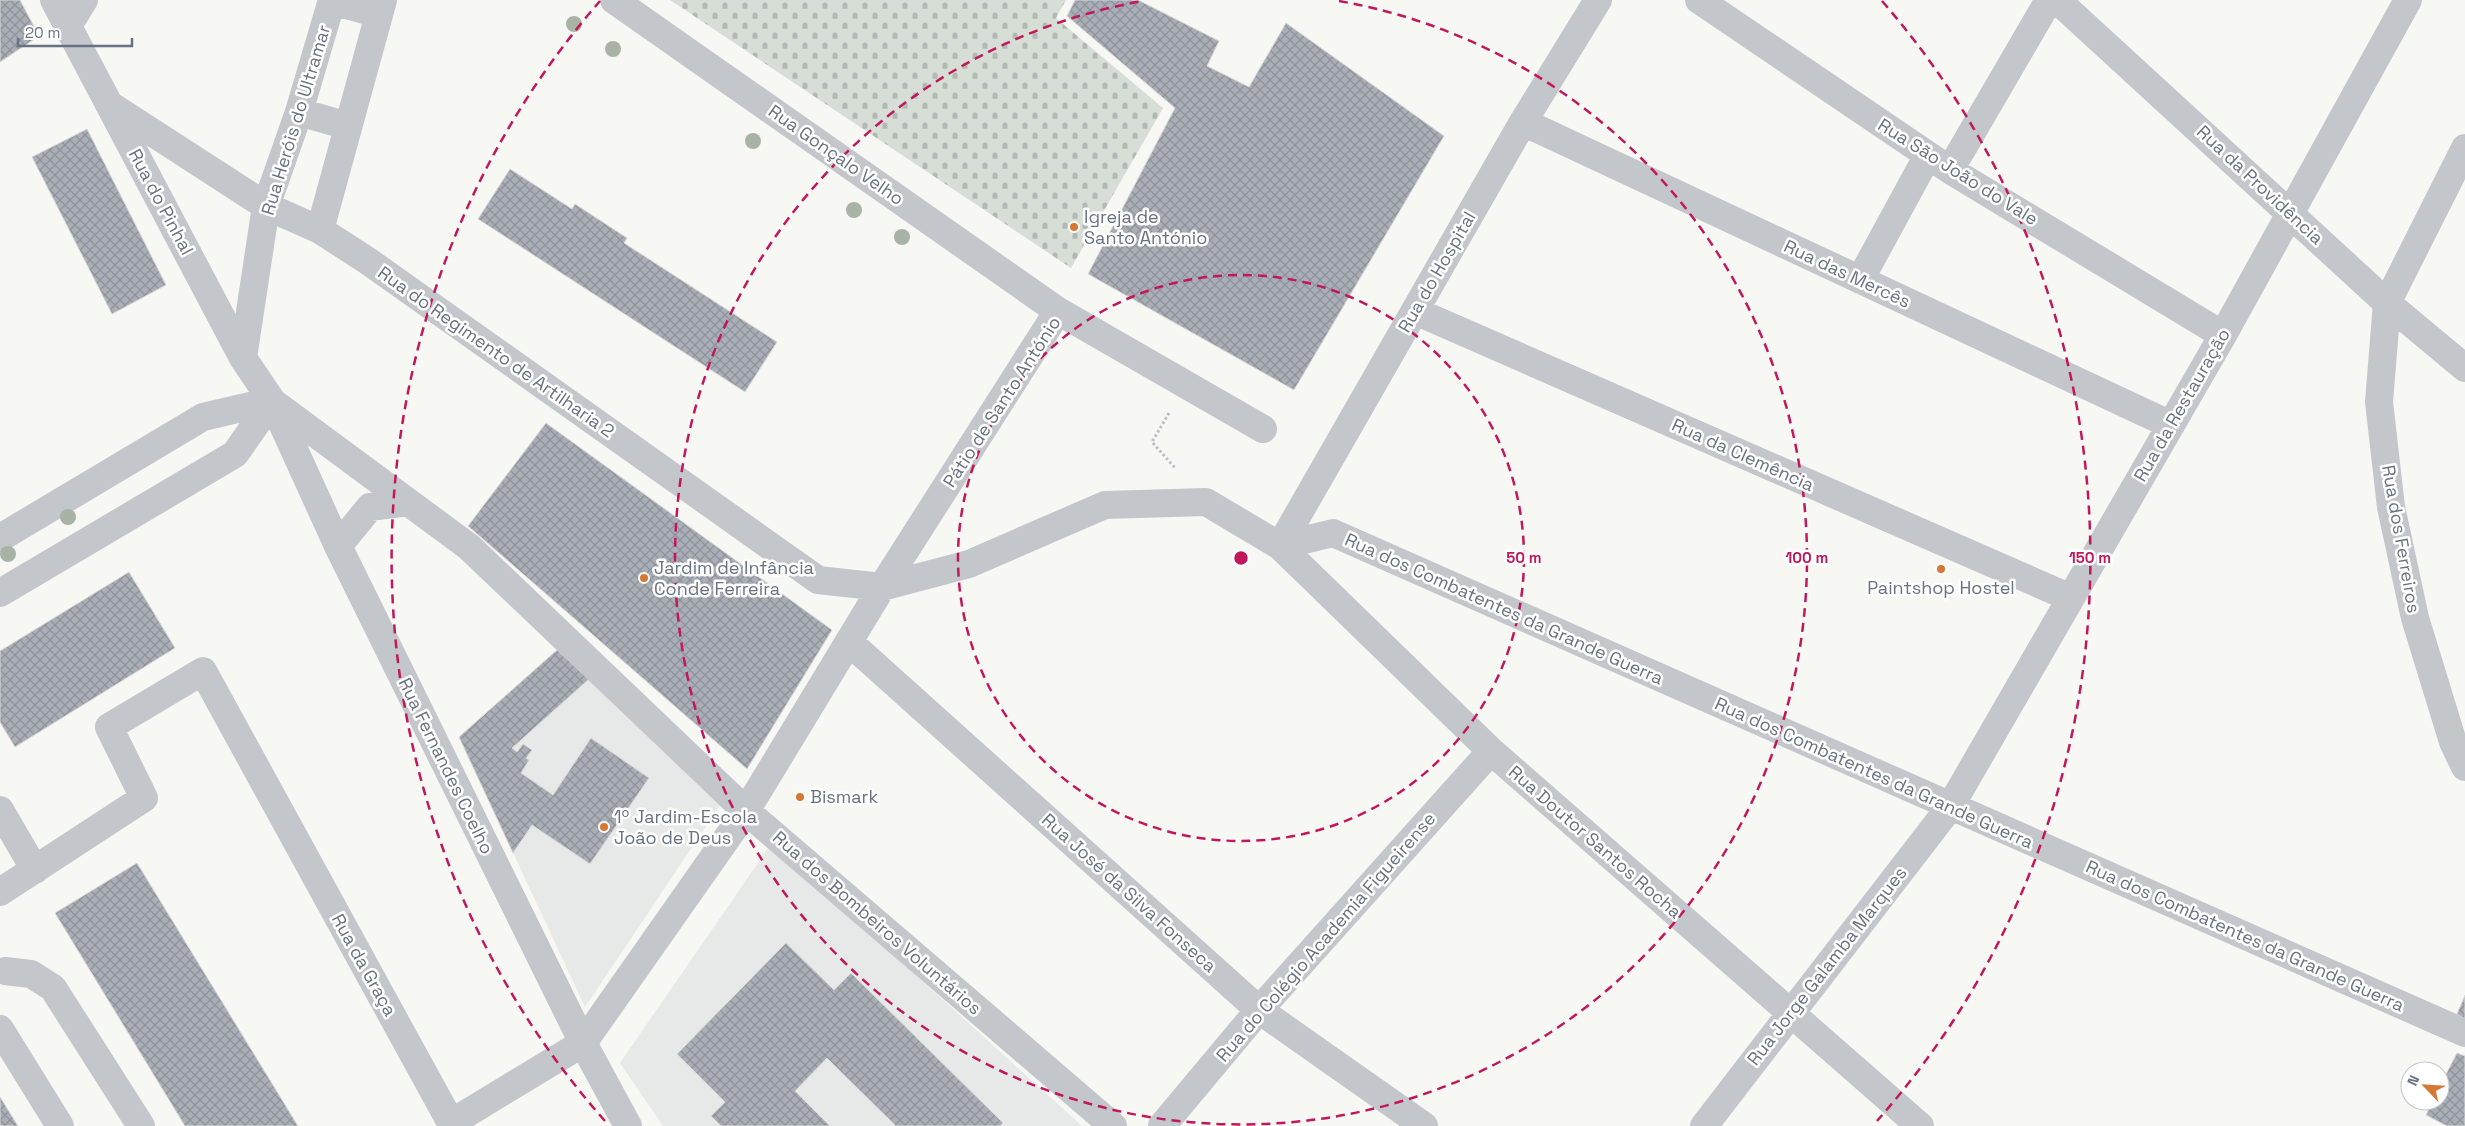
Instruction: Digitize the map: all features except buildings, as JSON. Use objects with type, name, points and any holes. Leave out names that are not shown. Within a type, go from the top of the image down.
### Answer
[{"type":"street","name":"Rua do Pinhal","points":[[54,0],[243,358],[272,402]]},
{"type":"street","points":[[68,26],[84,0]]},
{"type":"street","name":"Rua Gonçalo Velho","points":[[614,0],[1058,311]]},
{"type":"street","name":"Rua do Hospital","points":[[1280,546],[1523,122],[1598,0]]},
{"type":"street","name":"Rua São João do Vale","points":[[1699,0],[1950,170],[2223,335]]},
{"type":"street","points":[[1950,170],[2049,0]]},
{"type":"street","name":"Rua da Providência","points":[[2057,0],[2388,303],[2465,368]]},
{"type":"street","name":"Rua da Restauração","points":[[1950,807],[2223,335],[2408,0]]},
{"type":"street","points":[[320,230],[381,7],[332,1]]},
{"type":"street","name":"Rua Heróis do Ultramar","points":[[243,358],[266,206],[299,112],[332,1]]},
{"type":"street","name":"Rua do Regimento de Artilharia 2","points":[[110,105],[266,206],[320,230],[376,267],[818,580],[882,587]]},
{"type":"street","points":[[299,112],[348,126]]},
{"type":"street","name":"Rua das Mercês","points":[[1523,122],[2171,425]]},
{"type":"street","points":[[2388,303],[2465,148]]},
{"type":"street","points":[[1860,280],[1928,155]]},
{"type":"street","name":"Rua dos Ferreiros","points":[[2388,303],[2379,402],[2392,508],[2415,618],[2454,742],[2465,767]]},
{"type":"street","name":"Pátio de Santo António","points":[[583,1043],[746,811],[882,587],[1058,311],[1263,429]]},
{"type":"street","name":"Rua da Clemência","points":[[1415,311],[2071,598]]},
{"type":"street","points":[[0,538],[203,418],[272,402]]},
{"type":"street","points":[[0,593],[235,454],[272,402]]},
{"type":"street","name":"Rua dos Bombeiros Voluntários","points":[[272,402],[469,547],[746,811],[1113,1126]]},
{"type":"street","name":"Rua Fernandes Coelho","points":[[272,402],[338,546],[583,1043],[628,1126]]},
{"type":"street","points":[[338,546],[370,506],[408,502]]},
{"type":"street","points":[[882,587],[969,564],[1105,505],[1206,502]]},
{"type":"street","name":"Rua Doutor Santos Rocha","points":[[1206,502],[1280,546],[1491,751],[1920,1126]]},
{"type":"street","name":"Rua dos Combatentes da Grande Guerra","points":[[1280,546],[1333,533],[1950,807],[2465,1032]]},
{"type":"street","name":"Rua José da Silva Fonseca","points":[[849,642],[1259,1010],[1424,1126]]},
{"type":"street","name":"Rua da Graça","points":[[35,870],[144,798],[109,727],[203,671],[451,1123],[583,1043]]},
{"type":"street","name":"Rua do Colégio Academia Figueirense","points":[[1162,1126],[1259,1010],[1491,751]]},
{"type":"street","name":"Rua Jorge Galamba Marques","points":[[1704,1126],[1790,1012],[1950,807]]},
{"type":"street","points":[[0,810],[35,870],[0,892]]},
{"type":"street","points":[[2,973],[31,974],[53,988],[141,1126]]},
{"type":"street","points":[[0,1029],[60,1126]]},
{"type":"path","points":[[1186,384],[1152,442],[1206,502]]},
{"type":"shaded area","name":"1º Jardim-Escola João de Deus","points":[[557,650],[723,801],[585,1007],[459,737]]},
{"type":"shaded area","points":[[771,844],[1082,1126],[663,1126],[620,1063]]},
{"type":"green space","points":[[670,0],[1066,0],[1056,18],[1163,108],[1071,268]]},
{"type":"place","name":"Igreja de Santo António","points":[[1074,227]]},
{"type":"place","name":"Paintshop Hostel","points":[[1941,569]]},
{"type":"place","name":"Jardim de Infância Conde Ferreira","points":[[644,578]]},
{"type":"place","name":"Bismark","points":[[800,797]]},
{"type":"place","name":"1º Jardim-Escola João de Deus","points":[[604,827]]}]
